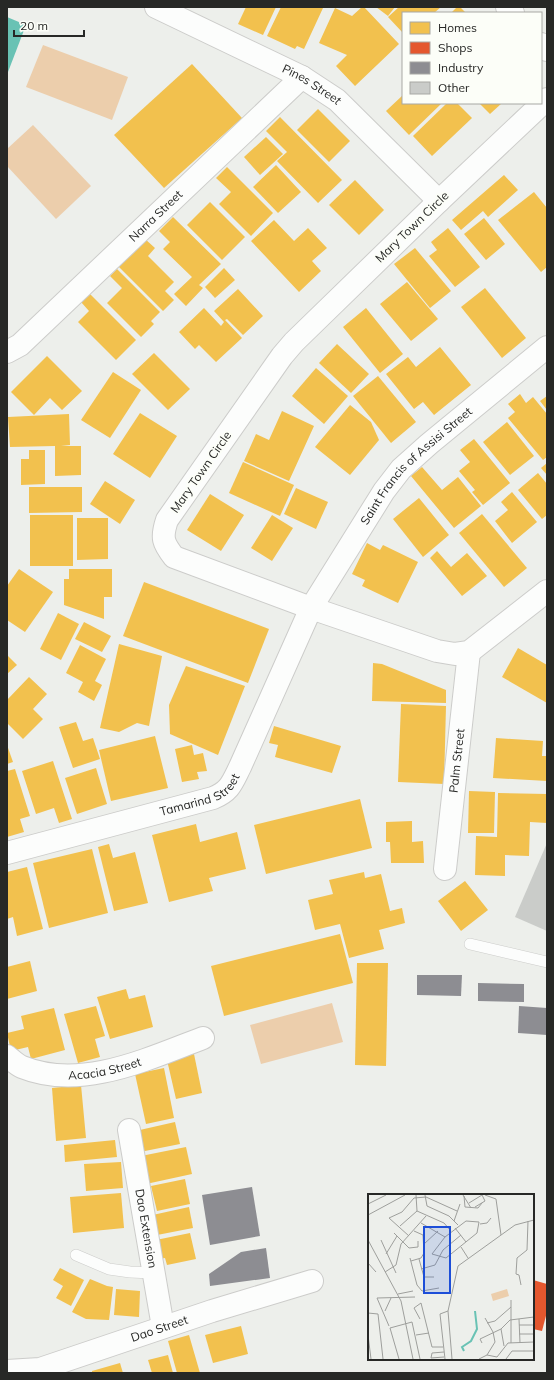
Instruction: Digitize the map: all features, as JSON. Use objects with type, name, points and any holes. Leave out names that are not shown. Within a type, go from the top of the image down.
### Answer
[{"type":"street","name":"Pines Street","points":[[156,7],[302,77],[337,100],[439,201]]},
{"type":"street","name":"Narra Street","points":[[7,352],[20,345],[302,77]]},
{"type":"street","name":"Mary Town Circle","points":[[469,652],[455,654],[437,651],[310,608],[174,556],[165,545],[164,530],[167,520],[282,356],[294,342],[439,201],[542,104]]},
{"type":"street","name":"Saint Francis of Assisi Street","points":[[310,608],[384,491],[401,470],[429,444],[547,347]]},
{"type":"street","points":[[469,652],[547,591]]},
{"type":"street","name":"Tamarind Street","points":[[7,853],[224,794],[231,785],[240,767],[310,608]]},
{"type":"street","name":"Palm Street","points":[[445,869],[469,652]]},
{"type":"street","name":"Acacia Street","points":[[7,1056],[21,1067],[50,1075],[80,1076],[130,1065],[203,1038]]},
{"type":"street","name":"Dao Extension","points":[[129,1130],[163,1327]]},
{"type":"street","name":"Dao Street","points":[[7,1370],[40,1369],[212,1311],[312,1281]]},
{"type":"lane","points":[[470,944],[547,962]]},
{"type":"lane","points":[[76,1255],[109,1268],[130,1272],[153,1273]]},
{"type":"shaded area","points":[[43,45],[128,77],[112,120],[26,87]]},
{"type":"shaded area","points":[[33,125],[91,186],[56,219],[7,166],[7,149]]},
{"type":"shaded area","points":[[332,1003],[343,1042],[261,1064],[250,1025]]},
{"type":"water","points":[[7,17],[26,25],[8,72],[7,72]]},
{"type":"building: Homes","points":[[246,7],[276,7],[263,35],[238,24]]},
{"type":"building: Homes","points":[[281,7],[323,8],[304,49],[297,46],[295,49],[267,36]]},
{"type":"building: Homes","points":[[364,7],[399,44],[355,86],[336,66],[347,55],[319,43],[335,8],[352,16]]},
{"type":"building: Homes","points":[[376,7],[395,7],[388,16]]},
{"type":"building: Homes","points":[[399,7],[441,7],[435,12],[402,12],[402,32],[388,17]]},
{"type":"building: Homes","points":[[457,7],[460,7],[465,12],[452,12]]},
{"type":"building: Homes","points":[[192,64],[242,118],[164,188],[114,135]]},
{"type":"building: Homes","points":[[402,96],[402,104],[441,104],[409,135],[386,111]]},
{"type":"building: Homes","points":[[446,104],[458,104],[472,118],[432,156],[413,136]]},
{"type":"building: Homes","points":[[480,104],[501,104],[490,114]]},
{"type":"building: Homes","points":[[318,109],[350,141],[329,162],[297,130]]},
{"type":"building: Homes","points":[[280,117],[342,180],[318,203],[277,161],[287,152],[266,131]]},
{"type":"building: Homes","points":[[266,137],[283,154],[260,175],[244,157]]},
{"type":"building: Homes","points":[[276,165],[301,192],[278,213],[253,187]]},
{"type":"building: Homes","points":[[227,167],[273,213],[251,236],[219,204],[231,192],[216,178]]},
{"type":"building: Homes","points":[[504,175],[518,190],[488,217],[483,211],[461,230],[452,220]]},
{"type":"building: Homes","points":[[355,180],[384,210],[359,235],[329,205]]},
{"type":"building: Homes","points":[[534,192],[547,208],[547,267],[541,272],[498,220]]},
{"type":"building: Homes","points":[[210,202],[245,237],[222,260],[187,225]]},
{"type":"building: Homes","points":[[173,217],[221,264],[199,285],[203,288],[186,306],[174,294],[192,277],[163,249],[170,242],[159,231]]},
{"type":"building: Homes","points":[[484,218],[505,244],[486,260],[464,234]]},
{"type":"building: Homes","points":[[274,220],[294,241],[308,228],[327,248],[312,261],[321,271],[299,292],[251,241]]},
{"type":"building: Homes","points":[[448,228],[480,267],[455,287],[429,256],[437,250],[431,242]]},
{"type":"building: Homes","points":[[145,239],[155,248],[148,256],[174,282],[165,291],[174,300],[163,311],[118,266]]},
{"type":"building: Homes","points":[[415,248],[451,291],[430,308],[394,264]]},
{"type":"building: Homes","points":[[224,268],[235,280],[215,298],[205,287]]},
{"type":"building: Homes","points":[[117,269],[160,312],[151,321],[154,324],[141,337],[107,303],[122,288],[110,276]]},
{"type":"building: Homes","points":[[407,282],[438,319],[411,341],[380,304]]},
{"type":"building: Homes","points":[[485,288],[526,338],[502,358],[461,307]]},
{"type":"building: Homes","points":[[238,289],[263,316],[243,335],[227,319],[225,320],[242,338],[216,362],[199,345],[195,349],[179,332],[204,308],[221,326],[224,322],[214,311]]},
{"type":"building: Homes","points":[[89,293],[136,340],[116,360],[78,322],[89,311],[81,302]]},
{"type":"building: Homes","points":[[366,308],[403,354],[380,373],[343,327]]},
{"type":"building: Homes","points":[[337,344],[369,374],[351,393],[319,363]]},
{"type":"building: Homes","points":[[440,347],[471,385],[434,415],[423,402],[414,409],[386,374],[408,357],[416,367]]},
{"type":"building: Homes","points":[[154,353],[190,389],[168,410],[132,374]]},
{"type":"building: Homes","points":[[47,356],[82,391],[62,410],[50,398],[34,415],[11,392]]},
{"type":"building: Homes","points":[[316,368],[348,396],[324,424],[292,396]]},
{"type":"building: Homes","points":[[113,372],[141,390],[110,438],[81,420]]},
{"type":"building: Homes","points":[[378,376],[416,422],[391,443],[353,396]]},
{"type":"building: Homes","points":[[520,394],[526,403],[533,397],[547,414],[547,457],[543,460],[508,418],[515,412],[508,404]]},
{"type":"building: Homes","points":[[547,396],[547,410],[540,401]]},
{"type":"building: Homes","points":[[350,405],[371,422],[379,440],[350,475],[315,447]]},
{"type":"building: Homes","points":[[282,411],[314,426],[289,481],[244,461],[256,434],[269,440]]},
{"type":"building: Homes","points":[[140,413],[177,436],[150,478],[113,454]]},
{"type":"building: Homes","points":[[69,414],[70,445],[61,446],[81,446],[81,475],[55,476],[55,446],[10,447],[8,417]]},
{"type":"building: Homes","points":[[507,422],[534,456],[510,475],[483,442]]},
{"type":"building: Homes","points":[[474,439],[510,483],[483,505],[472,492],[475,490],[459,471],[470,462],[460,450]]},
{"type":"building: Homes","points":[[29,450],[45,450],[45,484],[21,485],[21,459],[29,459]]},
{"type":"building: Homes","points":[[243,462],[294,485],[280,516],[229,493]]},
{"type":"building: Homes","points":[[547,463],[547,475],[541,468]]},
{"type":"building: Homes","points":[[422,467],[442,490],[458,477],[481,506],[454,528],[411,476]]},
{"type":"building: Homes","points":[[538,473],[547,484],[547,515],[542,519],[518,490]]},
{"type":"building: Homes","points":[[105,481],[135,500],[120,524],[90,504]]},
{"type":"building: Homes","points":[[29,487],[82,487],[82,512],[29,513]]},
{"type":"building: Homes","points":[[296,488],[328,502],[316,529],[284,514]]},
{"type":"building: Homes","points":[[512,492],[537,522],[512,543],[495,521],[508,510],[501,502]]},
{"type":"building: Homes","points":[[210,494],[244,515],[221,551],[187,530]]},
{"type":"building: Homes","points":[[419,498],[449,535],[423,557],[393,519]]},
{"type":"building: Homes","points":[[482,514],[527,568],[504,587],[459,533]]},
{"type":"building: Homes","points":[[30,515],[73,515],[73,566],[30,566]]},
{"type":"building: Homes","points":[[272,515],[293,528],[272,561],[251,548]]},
{"type":"building: Homes","points":[[77,518],[108,518],[108,559],[77,560]]},
{"type":"building: Homes","points":[[367,543],[380,550],[383,545],[418,562],[398,603],[362,586],[365,580],[352,574]]},
{"type":"building: Homes","points":[[437,551],[451,567],[467,553],[487,576],[462,596],[430,558]]},
{"type":"building: Homes","points":[[19,569],[53,592],[25,632],[7,620],[7,586]]},
{"type":"building: Homes","points":[[69,569],[112,569],[112,597],[104,597],[104,619],[64,605],[64,579],[69,579]]},
{"type":"building: Homes","points":[[144,582],[269,629],[248,683],[123,636]]},
{"type":"building: Homes","points":[[58,613],[79,624],[61,660],[40,649]]},
{"type":"building: Homes","points":[[84,622],[111,636],[102,652],[75,639]]},
{"type":"building: Homes","points":[[119,644],[162,656],[149,726],[137,723],[119,732],[100,728]]},
{"type":"building: Homes","points":[[80,645],[106,659],[95,681],[102,685],[94,701],[78,692],[83,682],[66,673]]},
{"type":"building: Homes","points":[[518,648],[547,665],[547,703],[502,677]]},
{"type":"building: Homes","points":[[7,655],[17,665],[7,674]]},
{"type":"building: Homes","points":[[373,663],[382,664],[446,690],[446,703],[372,701]]},
{"type":"building: Homes","points":[[186,666],[245,686],[218,755],[170,734],[169,705]]},
{"type":"building: Homes","points":[[29,677],[47,694],[33,709],[43,719],[23,739],[7,723],[7,700]]},
{"type":"building: Homes","points":[[401,704],[446,706],[444,784],[398,782]]},
{"type":"building: Homes","points":[[76,722],[83,741],[93,738],[100,759],[73,768],[59,727]]},
{"type":"building: Homes","points":[[274,726],[341,746],[332,773],[275,757],[278,745],[269,743]]},
{"type":"building: Homes","points":[[155,736],[168,788],[111,801],[99,750]]},
{"type":"building: Homes","points":[[496,738],[543,741],[542,756],[547,756],[547,781],[493,778]]},
{"type":"building: Homes","points":[[7,745],[13,762],[7,764]]},
{"type":"building: Homes","points":[[192,745],[194,755],[203,753],[207,771],[197,772],[199,779],[182,782],[175,749]]},
{"type":"building: Homes","points":[[53,761],[72,819],[59,823],[54,808],[36,814],[22,771]]},
{"type":"building: Homes","points":[[96,768],[107,804],[77,814],[65,778]]},
{"type":"building: Homes","points":[[15,769],[30,816],[20,819],[24,832],[7,837],[7,771]]},
{"type":"building: Homes","points":[[469,791],[495,792],[494,833],[468,833]]},
{"type":"building: Homes","points":[[498,793],[547,794],[547,823],[530,822],[529,856],[505,855],[505,876],[475,875],[476,836],[497,837]]},
{"type":"building: Homes","points":[[360,799],[372,848],[266,874],[254,825]]},
{"type":"building: Homes","points":[[412,821],[412,842],[423,841],[424,863],[391,863],[390,842],[386,842],[386,822]]},
{"type":"building: Homes","points":[[196,824],[200,842],[237,832],[246,869],[209,878],[213,891],[169,902],[152,835]]},
{"type":"building: Homes","points":[[109,844],[113,858],[135,852],[148,903],[114,911],[98,847]]},
{"type":"building: Homes","points":[[92,849],[108,913],[49,928],[33,863]]},
{"type":"building: Homes","points":[[27,867],[43,929],[17,936],[13,917],[7,919],[7,872]]},
{"type":"building: Homes","points":[[364,872],[365,878],[381,874],[390,911],[402,908],[405,923],[379,930],[384,949],[349,958],[340,924],[315,930],[308,900],[333,894],[329,880]]},
{"type":"building: Homes","points":[[465,881],[488,910],[461,931],[438,901]]},
{"type":"building: Homes","points":[[340,934],[353,983],[224,1016],[211,966]]},
{"type":"building: Homes","points":[[30,961],[37,991],[7,999],[7,967]]},
{"type":"building: Homes","points":[[357,963],[388,963],[386,1066],[355,1065]]},
{"type":"building: Homes","points":[[126,989],[129,999],[145,995],[153,1027],[110,1039],[97,997]]},
{"type":"building: Homes","points":[[96,1006],[105,1036],[95,1039],[100,1057],[78,1063],[64,1014]]},
{"type":"building: Homes","points":[[54,1008],[65,1050],[31,1059],[28,1047],[11,1051],[7,1033],[24,1029],[21,1016]]},
{"type":"building: Homes","points":[[194,1054],[202,1093],[176,1099],[167,1060]]},
{"type":"building: Homes","points":[[164,1068],[174,1118],[146,1124],[135,1074]]},
{"type":"building: Homes","points":[[81,1085],[86,1138],[56,1141],[52,1088]]},
{"type":"building: Homes","points":[[175,1122],[180,1144],[135,1153],[131,1132]]},
{"type":"building: Homes","points":[[115,1140],[117,1157],[65,1162],[64,1145]]},
{"type":"building: Homes","points":[[186,1147],[192,1174],[146,1184],[141,1156]]},
{"type":"building: Homes","points":[[121,1162],[123,1188],[86,1191],[84,1164]]},
{"type":"building: Homes","points":[[185,1179],[190,1204],[157,1211],[151,1186]]},
{"type":"building: Homes","points":[[121,1193],[124,1228],[73,1233],[70,1197]]},
{"type":"building: Homes","points":[[189,1207],[193,1228],[152,1236],[148,1216]]},
{"type":"building: Homes","points":[[190,1233],[196,1259],[167,1265],[165,1258],[154,1260],[151,1241]]},
{"type":"building: Homes","points":[[60,1268],[84,1280],[71,1306],[56,1298],[63,1286],[53,1280]]},
{"type":"building: Homes","points":[[90,1279],[113,1287],[109,1320],[86,1319],[72,1312]]},
{"type":"building: Homes","points":[[116,1289],[140,1291],[139,1317],[114,1315]]},
{"type":"building: Homes","points":[[241,1326],[248,1354],[213,1363],[205,1335]]},
{"type":"building: Homes","points":[[189,1335],[200,1373],[177,1373],[168,1341]]},
{"type":"building: Homes","points":[[168,1355],[173,1373],[152,1373],[148,1360]]},
{"type":"building: Homes","points":[[120,1363],[123,1373],[92,1373],[92,1371]]},
{"type":"building: Shops","points":[[534,1280],[547,1284],[547,1312],[542,1331],[534,1329]]},
{"type":"building: Industry","points":[[417,975],[462,975],[461,996],[417,995]]},
{"type":"building: Industry","points":[[478,983],[524,984],[524,1002],[478,1001]]},
{"type":"building: Industry","points":[[519,1006],[547,1008],[547,1035],[518,1033]]},
{"type":"building: Industry","points":[[252,1187],[260,1236],[210,1245],[202,1195]]},
{"type":"building: Industry","points":[[266,1248],[270,1278],[210,1286],[209,1274],[241,1252]]},
{"type":"building: Other","points":[[547,843],[547,931],[515,917]]}]
